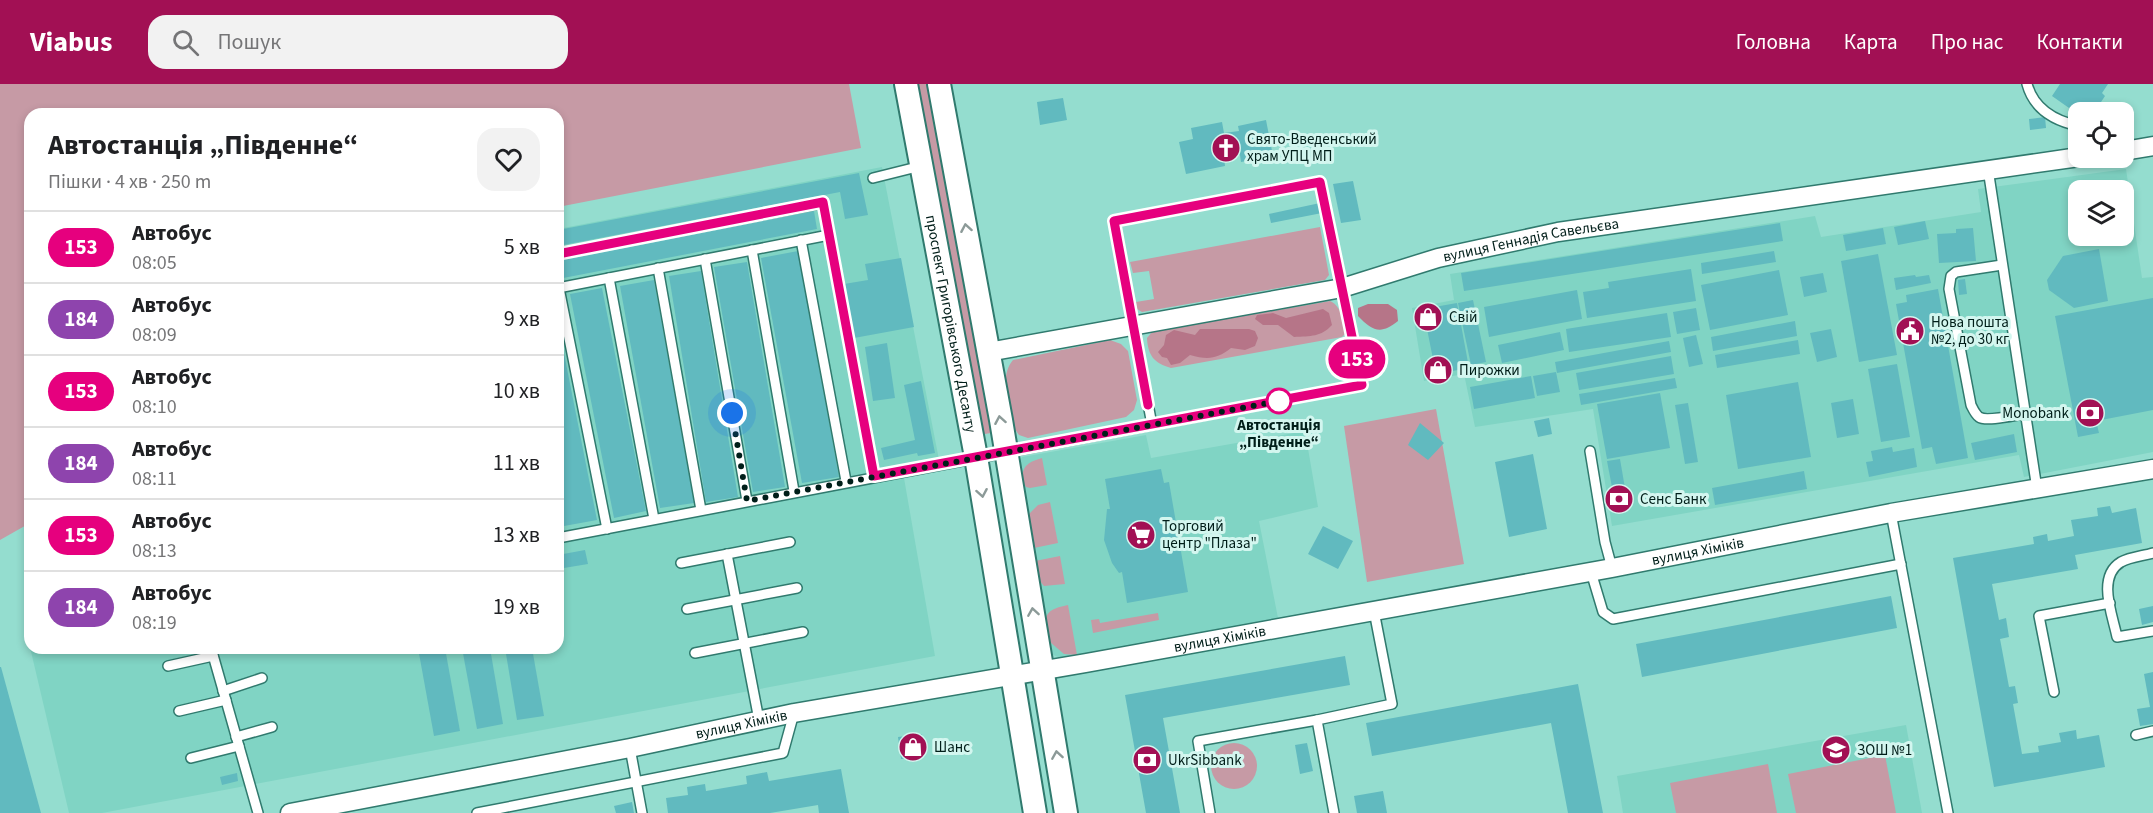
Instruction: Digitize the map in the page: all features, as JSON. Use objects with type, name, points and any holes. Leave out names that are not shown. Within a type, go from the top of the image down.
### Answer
[{"type":"street","name":"проспект Григорівського Десанту","points":[[906,84],[976,457],[1035,813]]},
{"type":"street","name":"проспект Григорівського Десанту","points":[[939,84],[1006,452],[1066,813]]},
{"type":"street","points":[[2134,147],[2153,146]]},
{"type":"street","name":"вулиця Геннадія Савельєва","points":[[988,352],[1342,288],[1438,258],[1558,232],[2068,158]]},
{"type":"street","name":"вулиця Хіміків","points":[[290,813],[357,807],[794,713],[1591,572],[1891,513],[2153,469]]},
{"type":"lane","points":[[2027,84],[2033,98],[2046,113],[2068,124]]},
{"type":"lane","points":[[873,178],[921,166]]},
{"type":"lane","points":[[1988,169],[2037,489]]},
{"type":"lane","points":[[564,534],[607,529],[846,481],[1152,425],[1362,385],[1320,182],[1114,221],[1152,425]]},
{"type":"lane","points":[[564,253],[823,202],[874,476]]},
{"type":"lane","points":[[564,287],[829,235]]},
{"type":"lane","points":[[801,240],[846,481]]},
{"type":"lane","points":[[752,250],[794,491]]},
{"type":"lane","points":[[705,259],[747,501]]},
{"type":"lane","points":[[2002,265],[1956,272],[1951,276],[1949,289],[1971,405],[1977,415],[1984,419],[2025,414]]},
{"type":"lane","points":[[658,268],[701,510]]},
{"type":"lane","points":[[609,278],[654,519]]},
{"type":"lane","points":[[564,318],[607,529]]},
{"type":"lane","points":[[1590,451],[1605,543],[1612,568]]},
{"type":"lane","points":[[1891,513],[1948,813]]},
{"type":"lane","points":[[681,563],[790,543]]},
{"type":"lane","points":[[2153,553],[2120,563],[2113,570],[2107,588],[2117,637],[2153,631]]},
{"type":"lane","points":[[727,554],[759,720]]},
{"type":"lane","points":[[1591,572],[1603,612],[1613,619],[1901,564]]},
{"type":"lane","points":[[687,609],[797,588]]},
{"type":"lane","points":[[2054,692],[2039,616],[2110,603]]},
{"type":"lane","points":[[1210,813],[1198,741],[1392,704],[1374,611]]},
{"type":"lane","points":[[695,653],[803,632]]},
{"type":"lane","points":[[168,666],[206,654]]},
{"type":"lane","points":[[213,654],[258,813]]},
{"type":"lane","points":[[179,711],[262,678]]},
{"type":"lane","points":[[477,813],[783,753],[794,713]]},
{"type":"lane","points":[[1317,720],[1334,813]]},
{"type":"lane","points":[[191,758],[273,727]]},
{"type":"lane","points":[[2136,735],[2153,731]]},
{"type":"lane","points":[[630,748],[642,813]]},
{"type":"shaded area","points":[[0,84],[849,84],[861,148],[564,206],[564,108],[24,108],[24,526],[0,540]]},
{"type":"shaded area","points":[[915,84],[929,84],[993,429],[991,433],[982,432]]},
{"type":"shaded area","points":[[882,167],[941,470],[904,478],[935,656],[102,813],[69,813],[31,654],[564,654],[564,228]]},
{"type":"shaded area","points":[[2126,169],[2128,180],[2068,180],[2068,246],[2134,246],[2134,224],[2142,278],[2153,277],[2153,452],[2024,477],[2019,455],[1612,526],[1593,409],[1475,427],[1464,374],[1424,381],[1412,308],[1454,300],[1450,274],[1815,216],[1821,237],[1981,212],[1978,189]]},
{"type":"shaded area","points":[[1320,227],[1329,275],[1325,280],[1142,312],[1137,309],[1136,302],[1154,299],[1149,271],[1133,273],[1130,262]]},
{"type":"shaded area","points":[[1330,301],[1342,315],[1345,334],[1342,337],[1171,368],[1156,361],[1149,350],[1147,338],[1152,332]]},
{"type":"shaded area","points":[[1368,304],[1388,304],[1397,310],[1398,321],[1382,330],[1372,328],[1358,316],[1358,308]]},
{"type":"shaded area","points":[[1323,309],[1329,313],[1332,325],[1324,332],[1311,336],[1294,337],[1278,325],[1263,325],[1255,319],[1257,315],[1273,313],[1286,318]]},
{"type":"shaded area","points":[[1200,329],[1249,329],[1255,331],[1258,338],[1255,346],[1245,350],[1231,348],[1212,358],[1190,355],[1180,363],[1171,365],[1167,358],[1162,357],[1158,352],[1164,345],[1166,335],[1174,330],[1195,335]]},
{"type":"shaded area","points":[[1110,340],[1121,344],[1128,351],[1137,400],[1134,410],[1126,417],[1028,438],[1019,435],[1014,428],[1006,393],[1006,375],[1013,360]]},
{"type":"shaded area","points":[[1436,409],[1464,564],[1367,582],[1344,426]]},
{"type":"shaded area","points":[[1305,431],[1318,507],[1259,521],[1278,618],[1060,658],[1047,652],[1017,465],[1022,457],[1146,435],[1151,458]]},
{"type":"shaded area","points":[[1042,458],[1047,485],[1026,487],[1022,480],[1025,468]]},
{"type":"shaded area","points":[[1050,502],[1058,543],[1034,548],[1028,515],[1038,505]]},
{"type":"shaded area","points":[[1060,556],[1065,584],[1044,586],[1039,580],[1035,561]]},
{"type":"shaded area","points":[[1068,605],[1077,655],[1064,654],[1050,642],[1046,617],[1053,610]]},
{"type":"shaded area","points":[[1158,613],[1159,620],[1093,633],[1091,620],[1099,619],[1100,623]]},
{"type":"shaded area","name":"ЗОШ №1","points":[[1906,725],[1922,813],[1623,813],[1617,776]]},
{"type":"shaded area","points":[[1234,743],[1250,750],[1257,766],[1250,782],[1234,789],[1218,782],[1211,766],[1218,750]]},
{"type":"shaded area","points":[[1885,755],[1896,813],[1796,813],[1788,774]]},
{"type":"shaded area","points":[[1768,764],[1777,813],[1676,813],[1670,783]]},
{"type":"building","points":[[2060,84],[2108,84],[2102,93],[2105,96],[2101,102],[2068,102],[2068,107],[2052,96]]},
{"type":"building","points":[[1063,98],[1067,120],[1040,125],[1037,102]]},
{"type":"building","points":[[2045,117],[2046,128],[2030,130],[2029,119]]},
{"type":"building","name":"Свято-Введенський храм УПЦ МП","points":[[1266,120],[1273,156],[1241,162],[1240,155],[1224,158],[1225,166],[1186,174],[1179,142],[1193,139],[1191,128],[1222,122],[1224,133],[1239,131],[1238,126]]},
{"type":"building","points":[[859,173],[868,215],[845,219],[840,192],[564,245],[564,229]]},
{"type":"building","points":[[1353,181],[1361,220],[1341,223],[1333,184]]},
{"type":"building","points":[[1320,203],[1322,213],[1271,223],[1269,214]]},
{"type":"building","points":[[814,211],[817,229],[564,278],[564,260]]},
{"type":"building","points":[[1925,221],[1929,239],[1898,245],[1894,227]]},
{"type":"building","points":[[1780,223],[1783,241],[1464,291],[1461,273]]},
{"type":"building","points":[[1883,228],[1886,244],[1846,251],[1843,235]]},
{"type":"building","points":[[1973,228],[1976,261],[1939,263],[1937,234],[1956,233],[1956,229]]},
{"type":"building","points":[[2099,249],[2108,301],[2074,308],[2049,290],[2047,280],[2063,256]]},
{"type":"building","points":[[798,251],[839,477],[802,483],[761,258]]},
{"type":"building","points":[[1774,251],[1776,262],[1702,274],[1701,263]]},
{"type":"building","points":[[1878,254],[1897,355],[1859,362],[1841,261]]},
{"type":"building","points":[[901,258],[914,327],[854,338],[844,284],[868,280],[865,264]]},
{"type":"building","points":[[747,262],[785,487],[753,492],[714,267]]},
{"type":"building","points":[[1691,269],[1696,301],[1587,318],[1583,292],[1609,288],[1608,282]]},
{"type":"building","points":[[1779,270],[1788,315],[1710,330],[1701,285]]},
{"type":"building","points":[[701,271],[738,497],[706,502],[669,276]]},
{"type":"building","points":[[1823,273],[1827,292],[1804,297],[1800,277]]},
{"type":"building","points":[[1915,275],[1916,277],[1929,275],[1931,283],[1896,290],[1894,278]]},
{"type":"building","points":[[1965,279],[1967,294],[1959,295],[1958,280]]},
{"type":"building","points":[[654,280],[694,503],[660,508],[620,286]]},
{"type":"building","points":[[602,288],[646,511],[614,518],[570,294]]},
{"type":"building","points":[[1938,289],[1968,458],[1936,464],[1932,447],[1922,449],[1896,304],[1907,302],[1906,295]]},
{"type":"building","points":[[1577,290],[1582,319],[1489,337],[1484,307]]},
{"type":"building","points":[[2153,298],[2153,410],[2096,421],[2099,433],[2078,437],[2055,316]]},
{"type":"building","points":[[1473,300],[1486,362],[1471,365],[1458,303]]},
{"type":"building","points":[[1457,303],[1469,368],[1436,374],[1423,309]]},
{"type":"building","points":[[1696,308],[1700,330],[1677,334],[1673,312]]},
{"type":"building","points":[[1667,313],[1671,337],[1569,352],[1566,329]]},
{"type":"building","points":[[1795,321],[1797,336],[1713,351],[1711,337]]},
{"type":"building","points":[[1831,329],[1837,357],[1817,362],[1810,333]]},
{"type":"building","points":[[1560,332],[1564,350],[1502,363],[1498,345]]},
{"type":"building","points":[[1696,335],[1703,364],[1689,367],[1683,338]]},
{"type":"building","points":[[1798,340],[1800,354],[1717,368],[1715,355]]},
{"type":"building","points":[[1669,341],[1671,352],[1557,373],[1555,362]]},
{"type":"building","points":[[887,343],[895,398],[873,401],[865,347]]},
{"type":"building","points":[[564,353],[597,520],[564,526]]},
{"type":"building","points":[[1671,356],[1674,374],[1579,390],[1576,373]]},
{"type":"building","points":[[1897,364],[1910,437],[1881,442],[1868,369]]},
{"type":"building","points":[[1556,372],[1560,392],[1537,396],[1533,376]]},
{"type":"building","points":[[1531,376],[1535,398],[1474,409],[1470,387]]},
{"type":"building","points":[[1675,378],[1677,388],[1581,405],[1579,394]]},
{"type":"building","points":[[921,381],[935,453],[918,456],[917,453],[884,460],[881,448],[915,440],[904,385]]},
{"type":"building","points":[[1798,382],[1811,457],[1738,469],[1726,395]]},
{"type":"building","points":[[1660,393],[1670,448],[1607,459],[1597,404]]},
{"type":"building","points":[[1853,399],[1859,434],[1837,438],[1831,403]]},
{"type":"building","points":[[1688,403],[1698,462],[1685,464],[1675,405]]},
{"type":"building","points":[[1549,418],[1552,434],[1538,437],[1534,421]]},
{"type":"building","points":[[1420,423],[1444,443],[1428,460],[1408,445]]},
{"type":"building","points":[[2014,434],[2017,452],[1975,460],[1971,443]]},
{"type":"building","points":[[1892,447],[1893,452],[1914,448],[1917,467],[1869,477],[1866,462],[1873,461],[1871,451]]},
{"type":"building","points":[[1533,454],[1547,529],[1509,537],[1495,462]]},
{"type":"building","points":[[1620,459],[1627,500],[1615,503],[1607,461]]},
{"type":"building","name":"Торговий центр \"Плаза\"","points":[[1161,469],[1164,483],[1169,482],[1188,592],[1127,603],[1122,572],[1119,573],[1112,563],[1104,540],[1107,509],[1110,509],[1105,479]]},
{"type":"building","points":[[1804,471],[1807,489],[1715,505],[1712,488]]},
{"type":"building","points":[[2110,506],[2112,513],[2136,508],[2142,543],[2075,555],[2078,569],[1992,584],[1999,620],[2006,618],[2009,637],[2000,639],[2009,687],[2015,686],[2018,703],[2013,704],[2022,754],[2039,752],[2038,746],[2061,742],[2059,733],[2076,730],[2077,739],[2099,735],[2105,767],[1994,787],[1953,558],[2034,544],[2033,537],[2047,534],[2048,541],[2074,536],[2071,520],[2098,516],[2097,508]]},
{"type":"building","points":[[1323,526],[1353,541],[1338,569],[1308,554]]},
{"type":"building","points":[[585,550],[588,564],[564,568],[564,554]]},
{"type":"building","points":[[1891,596],[1897,628],[1642,677],[1636,644]]},
{"type":"building","points":[[2153,606],[2153,622],[2142,625],[2139,609]]},
{"type":"building","points":[[419,654],[446,654],[460,731],[434,736]]},
{"type":"building","points":[[463,654],[491,654],[503,724],[477,729]]},
{"type":"building","points":[[506,654],[533,654],[544,716],[517,720]]},
{"type":"building","points":[[1345,656],[1350,685],[1163,718],[1180,813],[1146,813],[1125,695]]},
{"type":"building","points":[[1,667],[41,813],[0,813]]},
{"type":"building","points":[[2153,672],[2153,724],[2140,726],[2137,709],[2150,707],[2144,674]]},
{"type":"building","points":[[1578,684],[1603,813],[1568,813],[1551,723],[1372,756],[1366,723]]},
{"type":"building","points":[[922,734],[925,756],[901,759],[898,737]]},
{"type":"building","points":[[1307,743],[1313,771],[1300,774],[1295,745]]},
{"type":"building","points":[[841,769],[849,813],[819,813],[818,805],[770,813],[668,813],[666,798],[688,795],[687,787],[705,784],[706,791],[747,784],[746,776],[767,772],[769,781]]},
{"type":"building","points":[[237,773],[238,781],[222,785],[220,777]]},
{"type":"building","points":[[1383,791],[1387,813],[1357,813],[1354,796]]},
{"type":"building","points":[[632,802],[634,813],[616,813],[614,806]]},
{"type":"bus line","name":"153","points":[[564,253],[823,202],[874,476],[1362,385],[1320,182],[1114,221],[1148,405]]},
{"type":"place","name":"Свято-Введенський храм УПЦ МП","points":[[1226,148]]},
{"type":"place","name":"Свій","points":[[1428,317]]},
{"type":"place","name":"Нова пошта №2, до 30 кг","points":[[1910,331]]},
{"type":"place","name":"Пирожки","points":[[1438,370]]},
{"type":"place","name":"Автостанція „Південне“","points":[[1279,401]]},
{"type":"place","name":"Monobank","points":[[2090,413]]},
{"type":"place","name":"Сенс Банк","points":[[1619,499]]},
{"type":"place","name":"Торговий центр \"Плаза\"","points":[[1141,535]]},
{"type":"place","name":"Шанс","points":[[913,747]]},
{"type":"place","name":"ЗОШ №1","points":[[1836,750]]},
{"type":"place","name":"UkrSibbank","points":[[1147,760]]},
{"type":"route","points":[[732,413],[747,501],[1279,401]]}]
